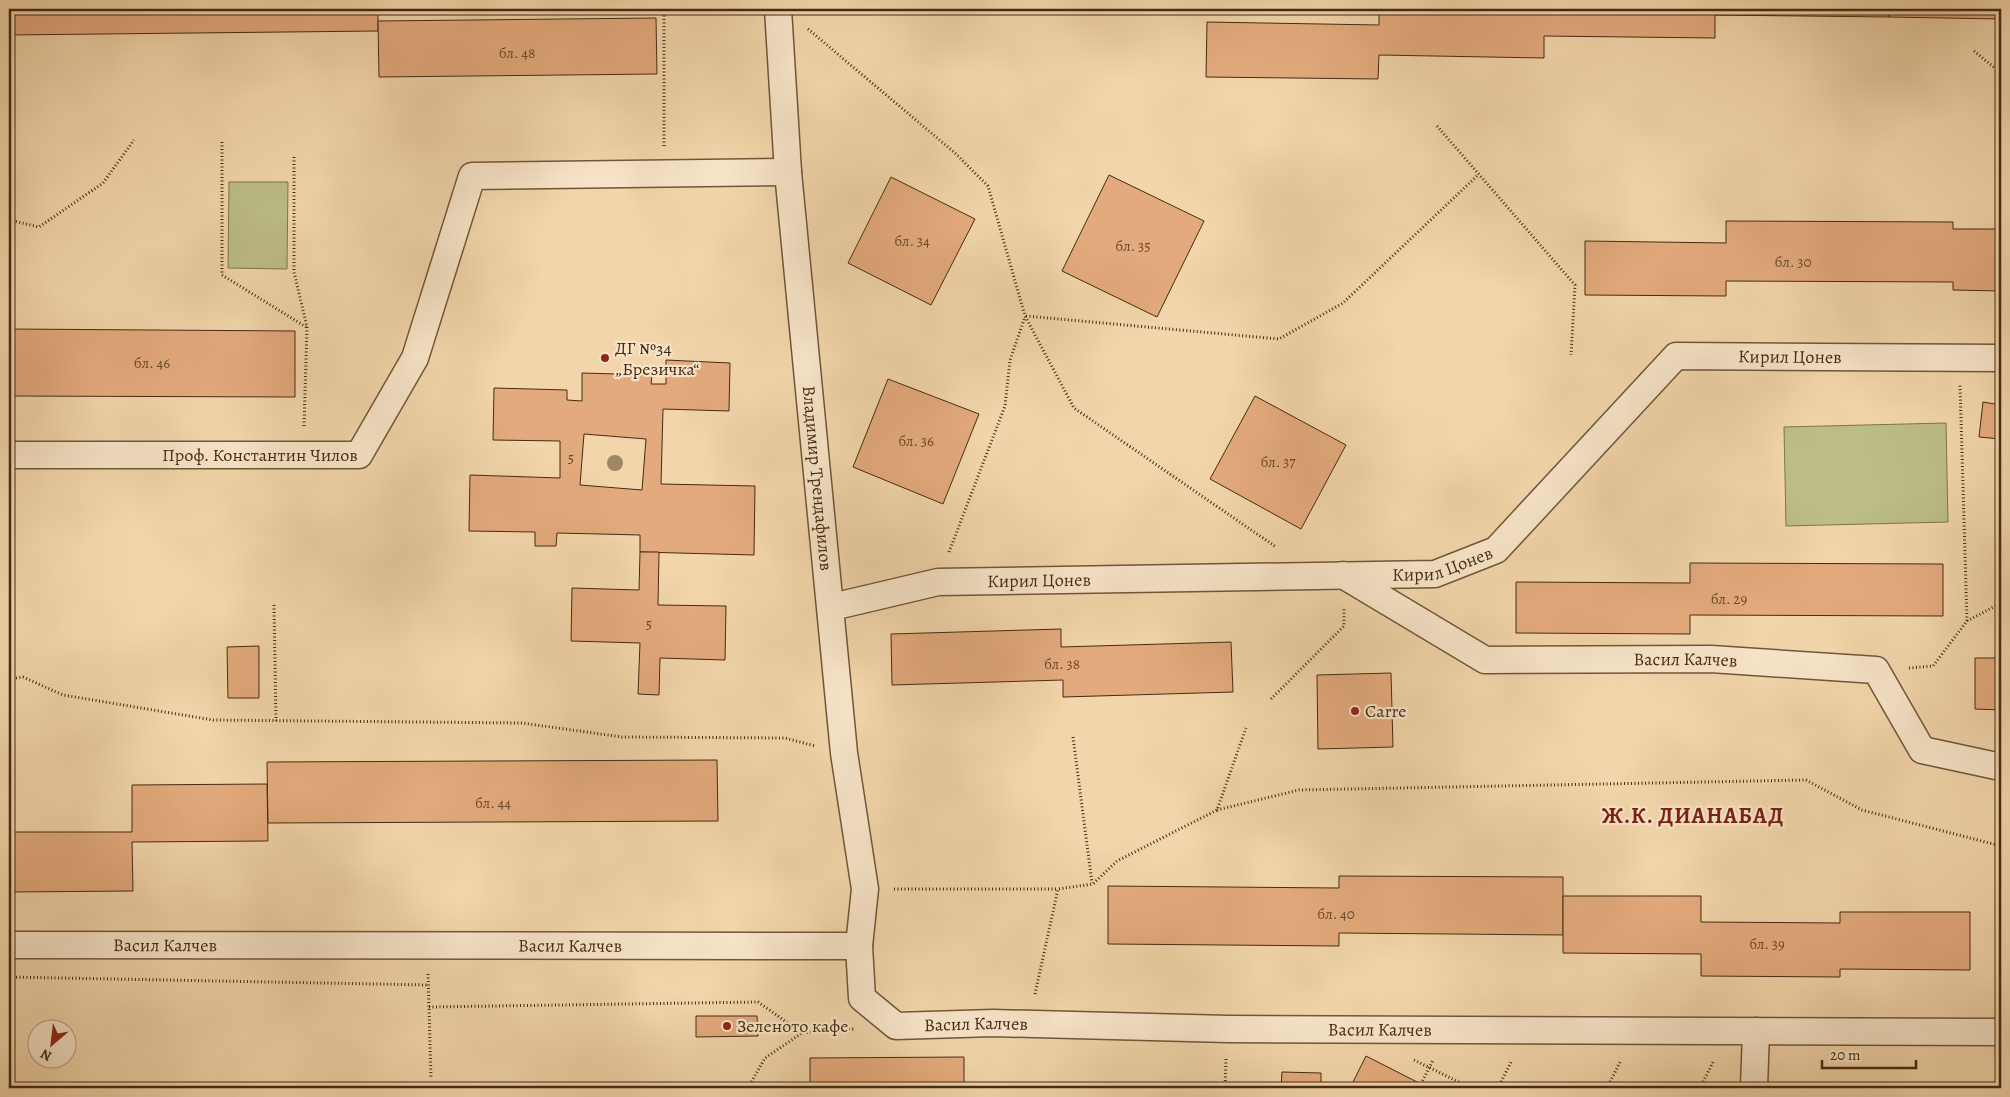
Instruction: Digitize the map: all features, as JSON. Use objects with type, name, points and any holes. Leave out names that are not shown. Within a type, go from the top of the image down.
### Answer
[{"type":"street","name":"Владимир Трендафилов","points":[[778,9],[788,172],[832,607],[844,753],[865,889],[859,946]]},
{"type":"street","points":[[664,174],[788,172]]},
{"type":"street","name":"Проф. Константин Чилов","points":[[9,455],[359,455],[415,358],[472,176],[664,174]]},
{"type":"street","name":"Кирил Цонев","points":[[832,607],[938,582],[1436,574],[1496,550],[1676,356],[2001,358]]},
{"type":"street","name":"Васил Калчев","points":[[1344,575],[1485,660],[1711,659],[1876,670]]},
{"type":"street","points":[[1876,670],[1922,750],[2001,767]]},
{"type":"street","name":"Васил Калчев","points":[[9,946],[859,946]]},
{"type":"street","points":[[859,946],[862,998],[896,1026]]},
{"type":"street","name":"Васил Калчев","points":[[896,1026],[1029,1024],[1228,1029],[2001,1032]]},
{"type":"street","points":[[1754,1088],[1756,1030]]},
{"type":"path","points":[[664,9],[664,174]]},
{"type":"path","points":[[807,28],[955,153],[988,186],[1025,316],[1074,408],[1278,548]]},
{"type":"path","points":[[1974,51],[2001,73]]},
{"type":"path","points":[[1437,126],[1575,285],[1571,355]]},
{"type":"path","points":[[9,220],[39,227],[103,183],[134,140]]},
{"type":"path","points":[[222,142],[222,275],[307,328]]},
{"type":"path","points":[[294,157],[294,272],[307,328],[303,454]]},
{"type":"path","points":[[1025,316],[1279,339],[1343,303],[1478,175]]},
{"type":"path","points":[[938,582],[1006,406],[1010,360],[1025,316]]},
{"type":"path","points":[[1959,358],[1967,621]]},
{"type":"path","points":[[1271,699],[1344,626],[1344,575]]},
{"type":"path","points":[[1876,670],[1933,666],[1967,621],[2001,603]]},
{"type":"path","points":[[274,605],[276,721]]},
{"type":"path","points":[[9,679],[24,677],[63,695],[212,720],[522,723],[622,737],[785,738],[844,753]]},
{"type":"path","points":[[1217,810],[1246,728]]},
{"type":"path","points":[[1073,737],[1092,884]]},
{"type":"path","points":[[865,889],[1058,889],[1092,884],[1117,861],[1217,810],[1299,790],[1806,780],[1862,810],[2001,846]]},
{"type":"path","points":[[1029,1024],[1058,889]]},
{"type":"path","points":[[427,946],[431,1078]]},
{"type":"path","points":[[9,977],[428,985]]},
{"type":"path","points":[[428,1007],[758,1002],[802,1033]]},
{"type":"path","points":[[748,1088],[765,1058],[802,1033],[896,1026]]},
{"type":"path","points":[[1411,1059],[1472,1088]]},
{"type":"path","points":[[1607,1088],[1617,1068]]},
{"type":"green space","points":[[229,182],[288,182],[287,269],[228,268]]},
{"type":"green space","points":[[1946,423],[1948,522],[1786,526],[1784,427]]},
{"type":"building","points":[[9,9],[378,9],[378,31],[9,35]]},
{"type":"building","points":[[1379,9],[1715,9],[1715,38],[1544,36],[1544,58],[1379,55],[1378,79],[1206,77],[1207,22],[1379,25]]},
{"type":"building","points":[[1715,9],[1889,9],[1889,17],[1715,15]]},
{"type":"building","points":[[1889,9],[2001,9],[2001,19],[1889,17]]},
{"type":"building","points":[[656,18],[657,74],[379,77],[378,21]]},
{"type":"building","points":[[1109,175],[1204,221],[1157,317],[1062,271]]},
{"type":"building","points":[[891,177],[975,219],[931,305],[848,263]]},
{"type":"building","points":[[1726,221],[1953,222],[1953,229],[2001,229],[2001,291],[1953,290],[1953,282],[1726,281],[1726,296],[1585,295],[1585,241],[1726,243]]},
{"type":"building","points":[[9,329],[295,331],[295,397],[9,396]]},
{"type":"building","points":[[666,360],[730,363],[729,411],[663,409],[661,484],[755,486],[754,555],[640,552],[640,535],[557,533],[556,546],[535,546],[535,532],[469,531],[470,475],[560,478],[560,441],[493,440],[494,388],[567,390],[567,400],[582,401],[582,373],[652,375],[651,384],[666,384]],"holes":[[[584,434],[646,439],[642,490],[580,485]]]},
{"type":"building","points":[[888,379],[979,414],[943,504],[853,467]]},
{"type":"building","points":[[1255,396],[1346,445],[1301,529],[1210,479]]},
{"type":"building","points":[[1983,402],[2001,405],[2001,439],[1979,437]]},
{"type":"building","points":[[640,552],[659,552],[658,605],[726,606],[725,660],[660,658],[659,695],[638,694],[640,643],[571,641],[572,588],[639,590]]},
{"type":"building","points":[[1690,563],[1943,564],[1943,616],[1690,615],[1690,634],[1516,633],[1516,582],[1690,583]]},
{"type":"building","points":[[1061,629],[1061,647],[1231,642],[1233,692],[1063,697],[1063,680],[892,685],[891,634]]},
{"type":"building","points":[[259,646],[259,698],[228,698],[227,647]]},
{"type":"building","points":[[1975,658],[2001,658],[2001,710],[1975,709]]},
{"type":"building","name":"Carre","points":[[1391,673],[1393,747],[1318,749],[1317,675]]},
{"type":"building","points":[[717,760],[718,821],[268,823],[267,762]]},
{"type":"building","points":[[267,784],[268,841],[132,842],[133,891],[9,892],[9,832],[132,832],[132,785]]},
{"type":"building","points":[[1339,876],[1563,877],[1563,935],[1339,933],[1339,946],[1108,944],[1108,886],[1339,888]]},
{"type":"building","points":[[1563,896],[1701,896],[1701,922],[1840,923],[1840,912],[1970,912],[1970,970],[1840,969],[1840,977],[1701,976],[1701,954],[1563,953]]},
{"type":"building","name":"Зеленото кафе","points":[[696,1016],[757,1016],[758,1036],[696,1037]]},
{"type":"building","points":[[1366,1056],[1421,1084],[1430,1088],[1350,1088]]},
{"type":"building","points":[[964,1057],[964,1088],[810,1088],[810,1058]]},
{"type":"building","points":[[1282,1072],[1321,1073],[1321,1088],[1281,1088]]},
{"type":"place","name":"ДГ №34 „Брезичка“","points":[[605,358]]},
{"type":"place","name":"Carre","points":[[1355,711]]},
{"type":"place","name":"Зеленото кафе","points":[[727,1026]]},
{"type":"district","name":"Ж.К. ДИАНАБАД","points":[[1693,815]]}]
